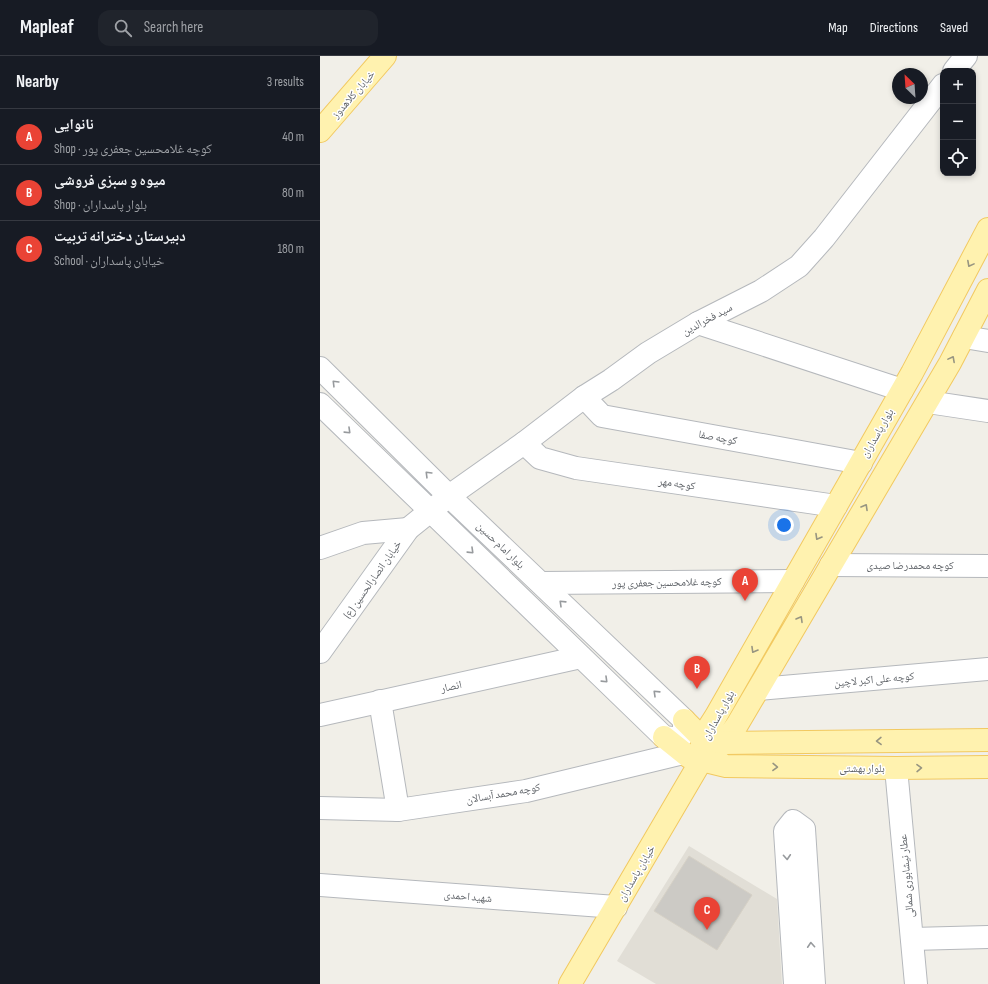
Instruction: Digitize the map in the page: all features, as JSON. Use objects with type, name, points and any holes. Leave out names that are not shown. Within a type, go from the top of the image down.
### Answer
[{"type":"main road","name":"خیابان کلاهدوز","points":[[320,131],[385,56]]},
{"type":"main road","name":"بلوار پاسداران","points":[[692,757],[861,463],[988,230]]},
{"type":"main road","name":"بلوار پاسداران","points":[[692,757],[740,733],[759,689],[932,394],[988,290]]},
{"type":"main road","points":[[907,381],[916,394],[926,392],[932,394]]},
{"type":"main road","points":[[888,414],[899,408],[908,409],[914,414],[914,424]]},
{"type":"main road","points":[[716,716],[718,724],[724,728],[740,733]]},
{"type":"main road","points":[[684,720],[702,738],[740,733],[988,740]]},
{"type":"main road","points":[[736,766],[729,758],[729,751],[740,733]]},
{"type":"main road","points":[[664,737],[692,757]]},
{"type":"main road","name":"بلوار بهشتی","points":[[692,757],[726,766],[896,768],[988,767]]},
{"type":"main road","name":"خیابان پاسداران","points":[[570,984],[616,908],[692,757]]},
{"type":"street","points":[[956,68],[966,56]]},
{"type":"street","name":"سید فخرالدین","points":[[430,511],[524,443],[584,397],[611,380],[648,353],[698,323],[761,291],[799,266],[824,238],[940,89]]},
{"type":"street","points":[[698,323],[907,381]]},
{"type":"street","points":[[964,337],[988,341]]},
{"type":"street","name":"بلوار امام حسین","points":[[320,368],[472,518],[684,720]]},
{"type":"street","points":[[932,394],[988,411]]},
{"type":"street","name":"کوچه صفا","points":[[584,397],[602,416],[861,463]]},
{"type":"street","points":[[320,404],[664,737],[679,739],[684,733],[684,720]]},
{"type":"street","name":"کوچه مهر","points":[[524,443],[540,458],[576,468],[836,506]]},
{"type":"street","points":[[390,472],[400,472],[407,468],[407,454]]},
{"type":"street","name":"خیابان انصارالحسین (ع)","points":[[320,652],[408,529],[430,511]]},
{"type":"street","points":[[455,534],[457,525],[462,520],[472,518]]},
{"type":"street","points":[[320,548],[363,533],[408,529]]},
{"type":"street","name":"کوچه محمدرضا صیدی","points":[[831,565],[988,566]]},
{"type":"street","name":"کوچه غلامحسین جعفری پور","points":[[541,583],[793,581]]},
{"type":"street","name":"انصار","points":[[320,715],[581,657]]},
{"type":"street","name":"کوچه علی اکبر لاچین","points":[[759,689],[988,670]]},
{"type":"street","points":[[380,701],[398,810]]},
{"type":"street","name":"کوچه محمد آبسالان","points":[[320,808],[398,810],[526,791],[692,757]]},
{"type":"street","name":"عطار نیشابوری شمالی","points":[[896,768],[916,984]]},
{"type":"street","points":[[795,984],[785,831],[793,821],[804,829],[814,984]]},
{"type":"street","name":"شهید احمدی","points":[[320,885],[616,908]]},
{"type":"street","points":[[912,939],[988,937]]},
{"type":"shaded area","points":[[689,846],[777,899],[782,984],[656,984],[617,961]]},
{"type":"building","points":[[689,856],[752,895],[717,950],[654,911]]},
{"type":"place","name":"نانوایی","points":[[745,601]]},
{"type":"place","name":"میوه و سبزی فروشی","points":[[697,689]]},
{"type":"place","name":"دبیرستان دخترانه تربیت","points":[[707,930]]}]
